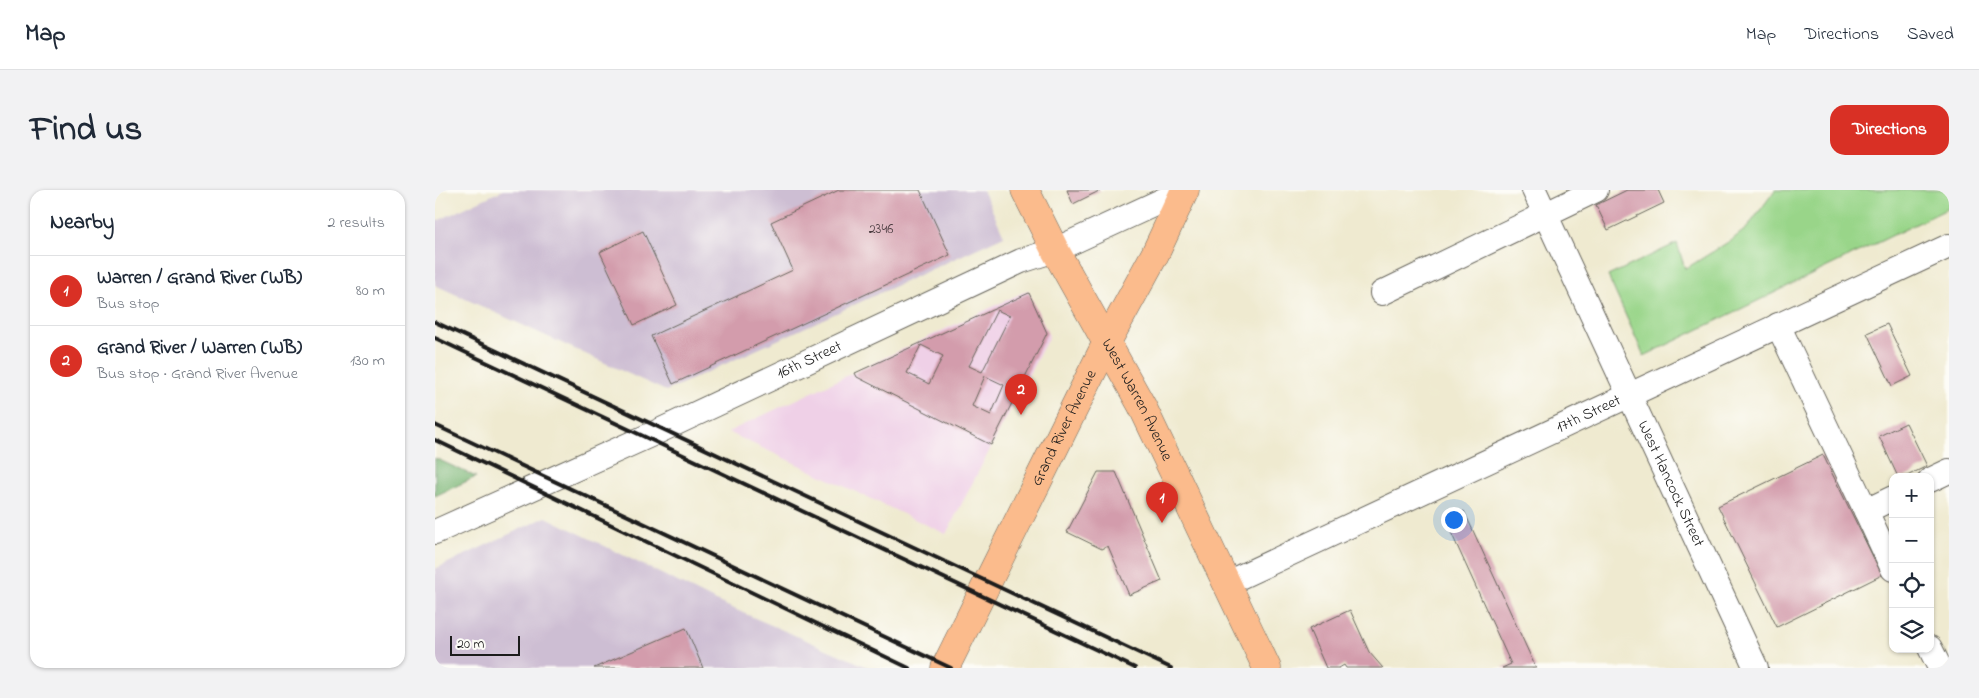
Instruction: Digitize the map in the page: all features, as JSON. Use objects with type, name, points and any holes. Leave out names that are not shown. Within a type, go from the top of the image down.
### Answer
[{"type":"main road","name":"West Warren Avenue","points":[[1025,190],[1055,250],[1141,406],[1267,668]]},
{"type":"main road","name":"Grand River Avenue","points":[[945,668],[1107,342],[1155,254],[1185,190]]},
{"type":"street","name":"16th Street","points":[[435,532],[657,432],[1021,261],[1055,250],[1185,190]]},
{"type":"street","name":"West Hancock Street","points":[[1534,190],[1756,668]]},
{"type":"street","points":[[1382,293],[1596,190]]},
{"type":"street","name":"17th Street","points":[[1227,583],[1949,246]]},
{"type":"street","points":[[1778,325],[1890,563]]},
{"type":"street","points":[[1934,478],[1949,471]]},
{"type":"street","points":[[1865,511],[1889,500]]},
{"type":"street","points":[[1932,653],[1939,668]]},
{"type":"shaded area","points":[[503,190],[983,190],[1004,236],[666,391],[435,285],[435,222]]},
{"type":"shaded area","points":[[1028,290],[1049,336],[946,534],[728,432]]},
{"type":"shaded area","points":[[546,517],[718,602],[870,668],[435,668],[435,569]]},
{"type":"green space","points":[[1775,190],[1949,190],[1949,208],[1644,356],[1608,276],[1677,243],[1685,269],[1747,228]]},
{"type":"green space","points":[[435,458],[476,477],[435,496]]},
{"type":"building","points":[[839,190],[920,190],[950,255],[673,384],[651,336],[793,270],[771,222]]},
{"type":"building","points":[[1067,190],[1101,190],[1073,204]]},
{"type":"building","points":[[1627,190],[1658,190],[1664,203],[1608,230],[1596,205]]},
{"type":"building","points":[[643,231],[677,305],[634,325],[600,252]]},
{"type":"building","points":[[1029,293],[1047,333],[991,445],[857,377],[855,373]],"holes":[[[997,310],[1010,316],[982,372],[969,366]],[[921,345],[943,356],[929,384],[907,373]],[[985,376],[1004,385],[991,415],[972,406]]]},
{"type":"building","points":[[1887,324],[1912,376],[1892,386],[1867,333]]},
{"type":"building","points":[[1906,423],[1927,466],[1913,473],[1896,473],[1879,436]]},
{"type":"building","points":[[1823,455],[1882,575],[1777,627],[1718,506]]},
{"type":"building","points":[[1098,472],[1116,472],[1162,581],[1129,595],[1108,546],[1102,549],[1067,532]]},
{"type":"building","points":[[1464,511],[1536,668],[1502,668],[1511,664],[1445,519]]},
{"type":"building","points":[[1350,610],[1369,652],[1383,668],[1346,668],[1344,665],[1339,668],[1326,668],[1309,629]]},
{"type":"building","points":[[686,628],[703,668],[594,668]]},
{"type":"railway","points":[[435,322],[1171,668]]},
{"type":"railway","points":[[435,338],[1135,668]]},
{"type":"railway","points":[[435,425],[951,668]]},
{"type":"railway","points":[[435,440],[909,668]]},
{"type":"place","name":"Grand River / Warren (WB)","points":[[1021,415]]},
{"type":"place","name":"Warren / Grand River (WB)","points":[[1162,523]]}]
